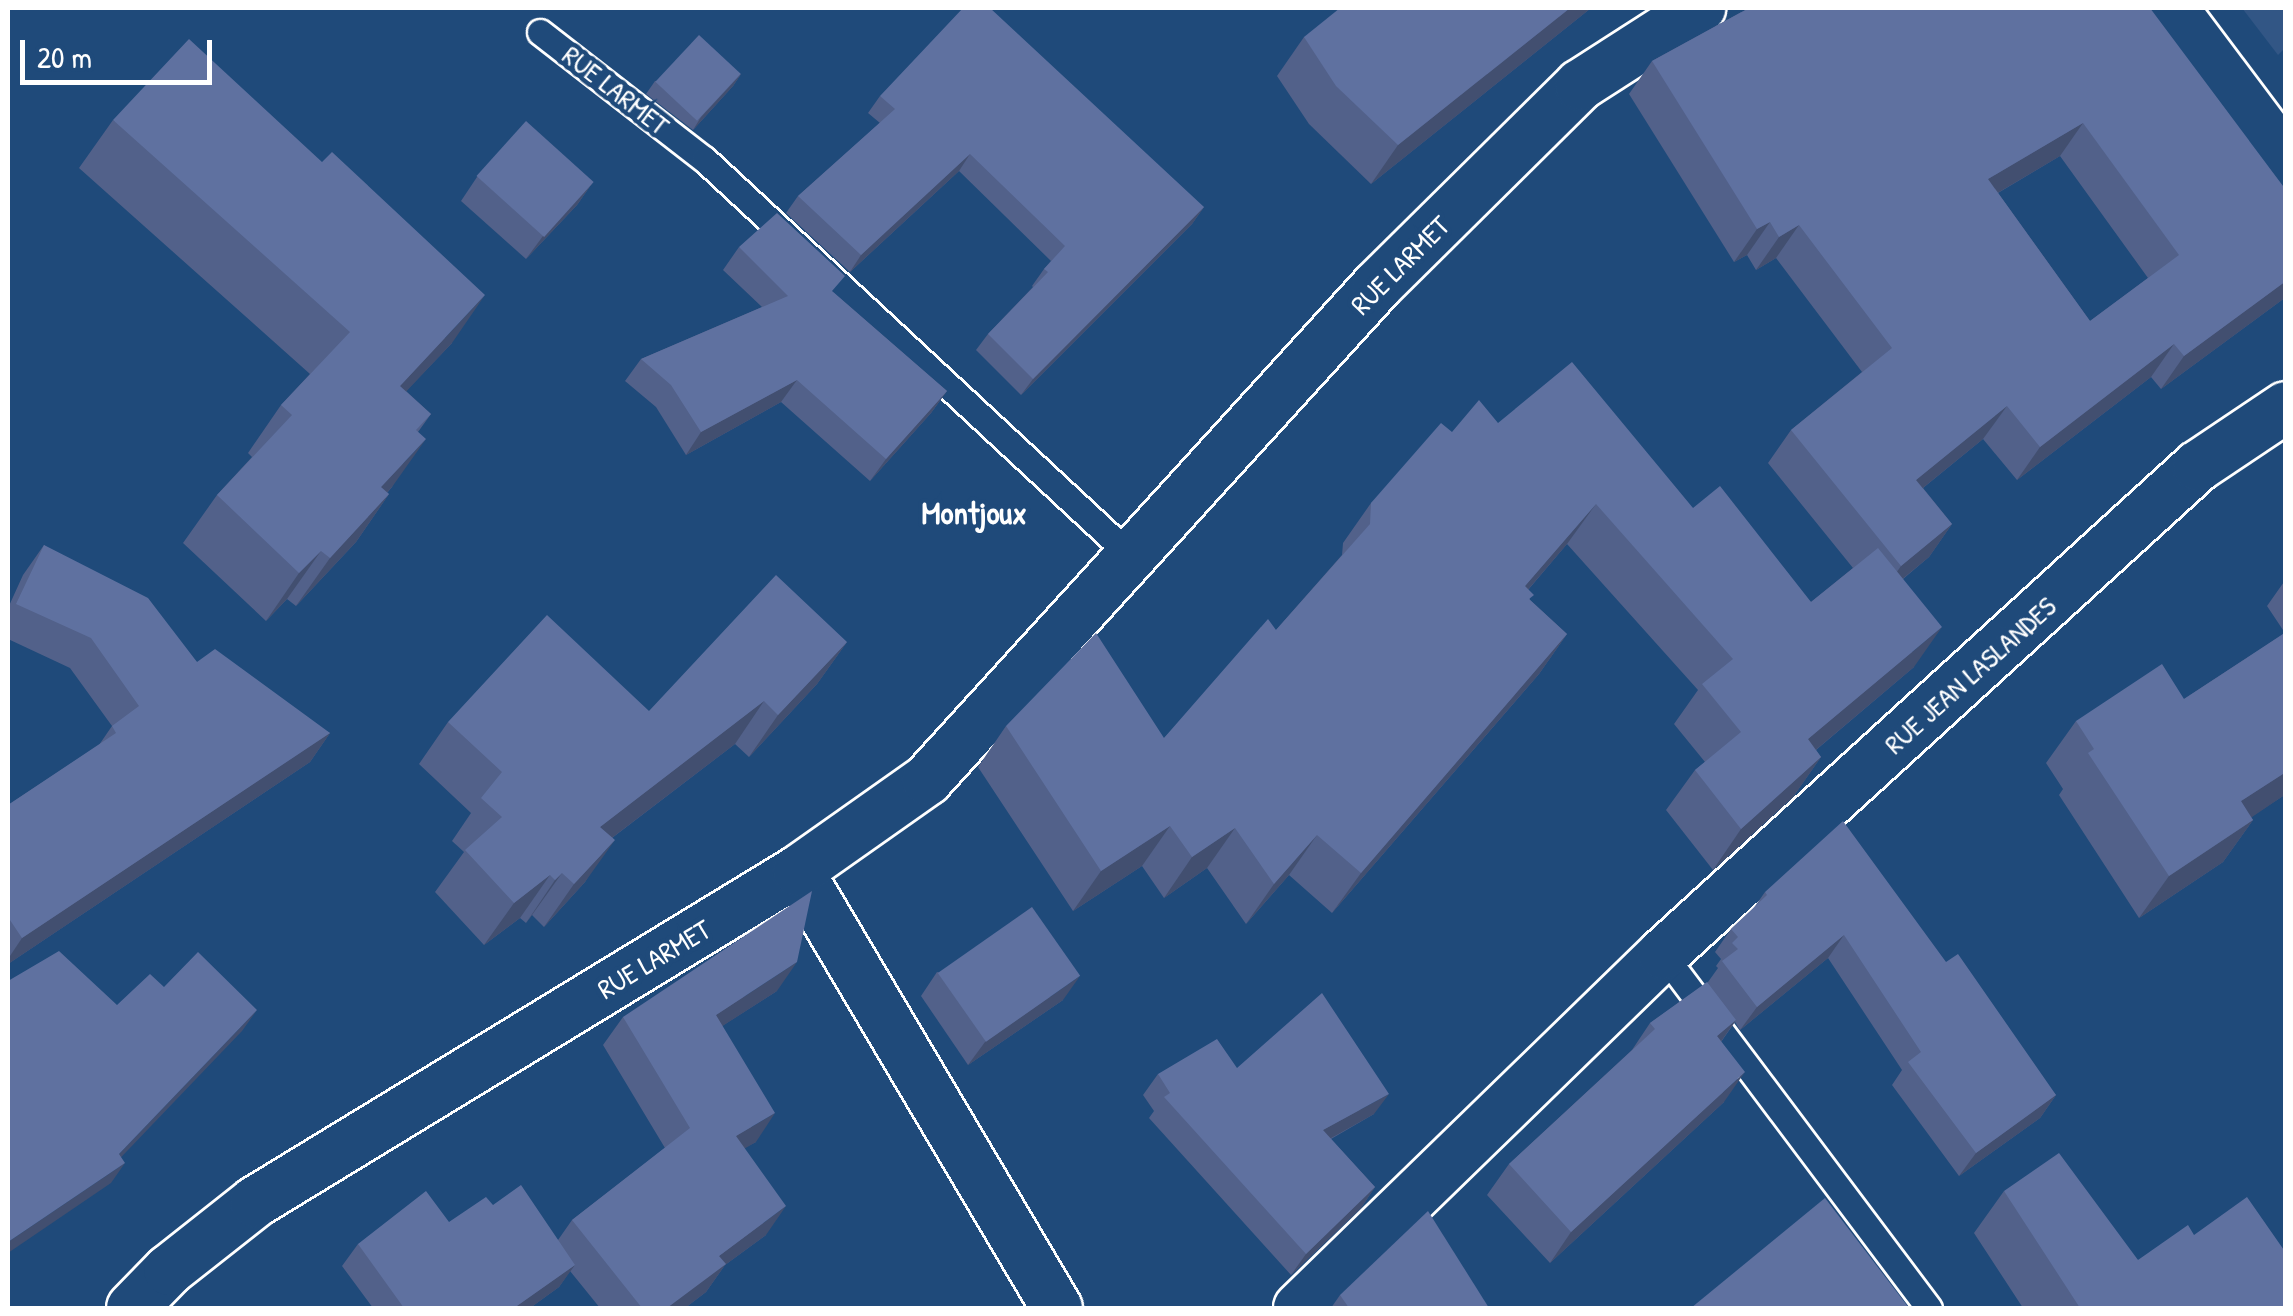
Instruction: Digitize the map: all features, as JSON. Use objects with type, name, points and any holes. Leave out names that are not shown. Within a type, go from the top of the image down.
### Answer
[{"type":"main road","points":[[2169,8],[2286,164]]},
{"type":"street","name":"RUE LARMET","points":[[132,1308],[169,1270],[255,1202],[798,871],[927,780],[1377,286],[1580,85],[1700,8]]},
{"type":"street","name":"RUE JEAN LASLANDES","points":[[1300,1308],[1663,954],[2198,466],[2286,407]]},
{"type":"street","points":[[798,871],[1057,1308]]},
{"type":"lane","name":"RUE LARMET","points":[[540,32],[704,159],[1131,556]]},
{"type":"lane","points":[[1663,954],[1929,1308]]},
{"type":"shaded area","points":[[2242,8],[2285,8],[2285,48],[2278,55]]},
{"type":"building","points":[[963,8],[990,8],[1204,207],[1033,379],[988,334],[1048,272],[1044,269],[1065,246],[970,154],[861,255],[798,196],[895,109],[880,96]]},
{"type":"building","points":[[1340,8],[1570,8],[1398,145],[1336,86],[1304,37]]},
{"type":"building","points":[[1749,8],[2150,8],[2286,190],[2286,281],[2184,356],[2174,344],[2040,447],[2007,406],[1916,480],[1952,524],[1901,566],[1791,430],[1892,348],[1799,225],[1779,237],[1770,222],[1757,229],[1652,61]],"holes":[[[2083,123],[2179,255],[2090,321],[1988,179]]]},
{"type":"building","points":[[699,35],[741,74],[697,121],[655,82]]},
{"type":"building","points":[[189,39],[322,162],[332,152],[485,295],[400,386],[431,414],[416,430],[426,439],[381,487],[389,494],[330,558],[321,551],[299,573],[217,495],[292,415],[281,405],[350,332],[113,120]]},
{"type":"building","points":[[526,121],[594,182],[544,237],[476,176]]},
{"type":"building","points":[[777,213],[845,276],[832,291],[947,391],[886,459],[797,380],[701,432],[671,385],[641,359],[788,296],[739,247]]},
{"type":"building","points":[[1572,362],[1693,508],[1720,486],[1811,602],[1878,548],[1942,627],[1808,739],[1821,757],[1741,829],[1695,770],[1741,732],[1702,684],[1733,659],[1596,504],[1525,586],[1534,595],[1529,599],[1567,634],[1361,873],[1317,835],[1274,884],[1235,828],[1192,857],[1170,826],[1101,871],[1006,726],[1096,633],[1164,738],[1268,619],[1276,630],[1370,524],[1371,503],[1441,423],[1452,432],[1479,400],[1498,423]]},
{"type":"building","points":[[44,545],[148,598],[197,662],[215,649],[330,733],[22,938],[8,917],[8,805],[116,733],[112,726],[139,706],[91,638],[16,604]]},
{"type":"building","points":[[776,575],[847,642],[778,715],[764,701],[600,827],[615,840],[574,884],[562,873],[555,880],[550,875],[514,903],[465,850],[502,817],[481,798],[502,772],[448,722],[547,615],[649,711]]},
{"type":"building","points":[[2286,632],[2286,772],[2241,801],[2253,820],[2169,876],[2088,753],[2094,749],[2076,721],[2162,664],[2184,699]]},
{"type":"building","points":[[1843,821],[1946,962],[1958,954],[2056,1095],[1976,1153],[1908,1062],[1921,1052],[1844,935],[1757,1007],[1722,961],[1738,949],[1732,943],[1738,937],[1731,929],[1767,895],[1765,892]]},
{"type":"building","points":[[812,891],[797,962],[716,1015],[775,1113],[736,1136],[786,1206],[719,1256],[726,1264],[667,1308],[642,1308],[572,1220],[690,1128],[623,1017]]},
{"type":"building","points":[[1032,907],[1080,976],[986,1042],[938,973]]},
{"type":"building","points":[[59,951],[117,1005],[150,974],[164,987],[198,952],[257,1010],[119,1154],[125,1163],[8,1242],[8,981]]},
{"type":"building","points":[[1707,982],[1736,1020],[1717,1036],[1745,1072],[1571,1232],[1509,1164],[1655,1029],[1650,1023]]},
{"type":"building","points":[[1322,993],[1389,1094],[1323,1130],[1375,1187],[1306,1254],[1164,1097],[1170,1093],[1158,1074],[1217,1039],[1237,1068]]},
{"type":"building","points":[[2059,1153],[2138,1260],[2188,1225],[2194,1235],[2247,1197],[2286,1253],[2286,1308],[2080,1308],[2004,1191]]},
{"type":"building","points":[[521,1185],[575,1265],[514,1308],[404,1308],[358,1244],[426,1191],[449,1222],[486,1197],[493,1205]]},
{"type":"building","points":[[1825,1198],[1909,1308],[1691,1308]]},
{"type":"building","points":[[1428,1211],[1489,1308],[1349,1308],[1340,1295]]},
{"type":"district","name":"Montjoux","points":[[974,513]]}]
